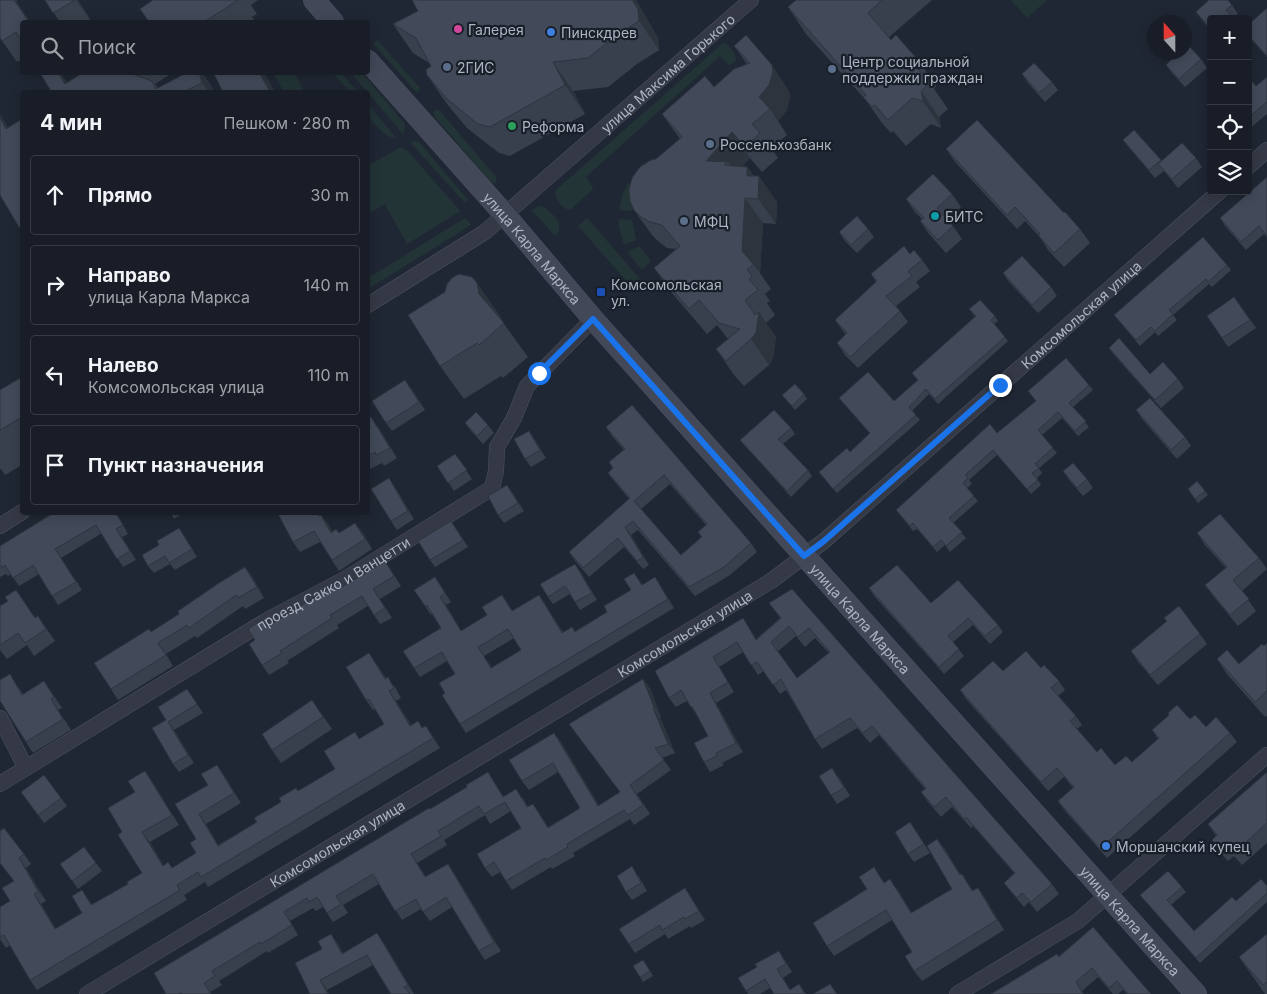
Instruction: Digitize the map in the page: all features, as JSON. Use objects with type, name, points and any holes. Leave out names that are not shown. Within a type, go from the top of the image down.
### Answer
[{"type":"main road","points":[[314,0],[331,20]]},
{"type":"main road","name":"улица Карла Маркса","points":[[370,63],[505,215],[593,319],[1196,994]]},
{"type":"street","name":"улица Максима Горького","points":[[370,304],[485,232],[751,0]]},
{"type":"street","points":[[1252,163],[1267,150]]},
{"type":"street","name":"Комсомольская улица","points":[[87,994],[771,581],[824,541],[1215,195]]},
{"type":"street","name":"проезд Сакко и Ванцетти","points":[[0,784],[269,619],[345,579],[492,488],[496,471],[497,447],[514,418],[527,386],[593,319]]},
{"type":"street","points":[[0,526],[20,513]]},
{"type":"street","points":[[0,718],[26,768]]},
{"type":"street","points":[[957,994],[1078,921],[1267,756]]},
{"type":"shaded area","points":[[1011,0],[1047,0],[1027,18]]},
{"type":"shaded area","points":[[377,40],[420,88],[418,92],[375,45],[374,43]]},
{"type":"shaded area","points":[[723,43],[726,43],[734,52],[736,61],[729,65],[720,56],[586,177],[593,187],[592,190],[570,210],[561,205],[556,197],[556,190]]},
{"type":"shaded area","points":[[274,75],[295,75],[303,89],[301,90],[283,90]]},
{"type":"shaded area","points":[[335,75],[343,75],[356,90],[348,90]]},
{"type":"shaded area","points":[[353,75],[364,75],[404,123],[403,134],[370,95],[370,90],[365,90]]},
{"type":"shaded area","points":[[370,106],[396,138],[383,133],[370,117]]},
{"type":"shaded area","points":[[436,110],[439,110],[496,177],[496,182],[491,182],[434,116]]},
{"type":"shaded area","points":[[410,142],[419,142],[468,200],[465,203]]},
{"type":"shaded area","points":[[401,147],[408,151],[460,211],[407,244],[385,204],[370,213],[370,165]]},
{"type":"shaded area","points":[[628,183],[639,190],[632,211],[619,210],[623,193]]},
{"type":"shaded area","points":[[539,206],[544,207],[557,220],[559,228],[555,236],[532,210]]},
{"type":"shaded area","points":[[465,218],[471,225],[370,288],[370,277]]},
{"type":"shaded area","points":[[587,218],[640,279],[631,286],[578,226]]},
{"type":"shaded area","points":[[619,219],[632,220],[636,240],[624,245],[619,227]]},
{"type":"shaded area","points":[[639,246],[651,261],[642,270],[627,252]]},
{"type":"building","points":[[0,0],[14,0],[28,20],[20,20],[20,39],[16,32],[2,41],[0,38]]},
{"type":"building","points":[[45,0],[75,0],[53,13]]},
{"type":"building","points":[[153,0],[238,0],[207,20],[148,20],[140,9]]},
{"type":"building","name":"Галерея","points":[[412,0],[632,0],[638,9],[639,21],[617,35],[588,58],[553,62],[565,85],[490,127],[478,124],[447,99],[427,75],[426,70],[431,66],[416,38],[393,24],[418,11]]},
{"type":"building","points":[[796,0],[882,0],[868,13],[891,40],[896,35],[918,60],[913,64],[930,83],[921,91],[923,101],[912,98],[888,120],[875,105],[872,107],[863,97],[866,95],[788,7]]},
{"type":"building","points":[[1209,0],[1228,0],[1232,5],[1226,10],[1230,15],[1207,15],[1207,25],[1196,12]]},
{"type":"building","points":[[1267,8],[1267,56],[1252,39],[1252,21]]},
{"type":"building","points":[[746,35],[772,65],[773,72],[769,85],[759,97],[770,109],[752,124],[760,133],[745,147],[732,132],[706,161],[728,162],[724,165],[747,167],[747,176],[759,176],[758,199],[745,198],[742,251],[753,264],[747,270],[752,276],[749,279],[758,290],[745,300],[755,315],[759,312],[756,333],[726,361],[716,349],[740,329],[719,323],[699,300],[689,309],[654,268],[680,246],[662,225],[650,222],[634,210],[630,201],[629,190],[632,178],[640,167],[656,159],[682,137],[662,114],[705,76],[714,87],[734,69],[750,63],[734,46]]},
{"type":"building","points":[[1192,49],[1201,59],[1179,79],[1166,65],[1171,60],[1192,60]]},
{"type":"building","points":[[1034,63],[1052,82],[1039,93],[1022,74]]},
{"type":"building","points":[[41,75],[60,75],[65,84],[79,75],[135,75],[152,81],[156,89],[182,75],[200,75],[202,83],[187,90],[50,90]]},
{"type":"building","points":[[214,75],[261,75],[269,90],[222,90]]},
{"type":"building","points":[[1267,77],[1267,102],[1252,115],[1252,82],[1256,86]]},
{"type":"building","points":[[0,118],[6,129],[20,120],[20,229],[0,195]]},
{"type":"building","points":[[977,120],[1080,229],[1054,253],[1038,235],[1040,234],[1015,207],[1007,215],[946,149]]},
{"type":"building","points":[[1134,130],[1161,160],[1149,170],[1123,140]]},
{"type":"building","points":[[1182,143],[1196,158],[1172,179],[1158,164]]},
{"type":"building","points":[[933,174],[952,194],[937,208],[953,226],[938,240],[920,221],[924,218],[906,199]]},
{"type":"building","points":[[1267,177],[1267,236],[1259,226],[1241,242],[1220,218],[1246,195],[1252,195],[1252,190]]},
{"type":"building","points":[[857,216],[868,229],[851,245],[839,232]]},
{"type":"building","points":[[1203,237],[1227,265],[1208,282],[1206,279],[1169,310],[1173,314],[1155,331],[1151,327],[1136,340],[1114,315]]},
{"type":"building","points":[[904,246],[910,254],[914,250],[922,260],[908,271],[912,276],[886,296],[900,311],[850,357],[837,343],[847,333],[835,320],[877,281],[871,274]]},
{"type":"building","points":[[1022,256],[1051,287],[1032,305],[1003,273]]},
{"type":"building","points":[[459,274],[472,277],[477,283],[479,294],[504,323],[479,345],[477,343],[440,366],[408,315],[445,292],[447,284]]},
{"type":"building","points":[[1234,297],[1250,320],[1222,338],[1207,316]]},
{"type":"building","points":[[980,300],[995,316],[991,320],[1005,337],[935,399],[926,389],[909,407],[916,415],[833,489],[819,472],[847,448],[850,452],[870,433],[839,398],[868,372],[894,401],[918,380],[912,373],[976,316],[969,309]]},
{"type":"building","points":[[1119,338],[1150,374],[1163,362],[1178,379],[1155,400],[1109,348]]},
{"type":"building","points":[[1066,358],[1089,385],[1069,403],[1086,421],[1075,431],[1058,412],[1038,430],[1053,448],[1035,464],[1039,468],[1032,473],[1038,480],[1027,489],[993,450],[965,475],[968,478],[963,483],[974,496],[949,518],[962,532],[946,546],[941,540],[933,547],[913,523],[910,526],[896,510],[990,424],[997,433],[1036,401],[1028,391]]},
{"type":"building","points":[[20,378],[20,418],[0,430],[0,390]]},
{"type":"building","points":[[405,380],[419,402],[386,423],[372,401]]},
{"type":"building","points":[[795,384],[804,394],[792,406],[782,395]]},
{"type":"building","points":[[1150,398],[1185,437],[1171,450],[1136,410]]},
{"type":"building","points":[[632,405],[751,543],[724,567],[689,587],[633,521],[625,527],[643,557],[637,561],[618,538],[583,568],[569,552],[630,498],[608,473],[613,468],[609,462],[625,449],[606,427]],"holes":[[[664,475],[707,524],[698,532],[702,537],[681,555],[634,501]]]},
{"type":"building","points":[[774,410],[791,428],[778,439],[808,470],[787,491],[740,440]]},
{"type":"building","points":[[476,412],[488,425],[477,436],[465,423]]},
{"type":"building","points":[[370,418],[390,448],[376,455],[375,452],[370,455]]},
{"type":"building","points":[[529,431],[540,450],[525,459],[514,439]]},
{"type":"building","points":[[455,454],[467,470],[448,483],[437,466]]},
{"type":"building","points":[[1073,463],[1087,479],[1077,488],[1063,471]]},
{"type":"building","points":[[389,478],[408,511],[391,521],[371,489]]},
{"type":"building","points":[[1197,481],[1205,491],[1195,499],[1188,489]]},
{"type":"building","points":[[507,485],[518,503],[498,515],[488,496]]},
{"type":"building","points":[[1220,514],[1259,558],[1233,580],[1249,599],[1230,615],[1205,585],[1227,567],[1197,533]]},
{"type":"building","points":[[50,515],[117,515],[123,525],[116,529],[130,551],[117,559],[96,525],[55,549],[76,582],[52,596],[33,565],[13,578],[5,565],[2,567],[0,565],[0,546]]},
{"type":"building","points":[[279,515],[321,515],[331,533],[336,529],[339,533],[355,523],[365,539],[332,560],[314,531],[293,542]]},
{"type":"building","points":[[451,521],[463,540],[430,560],[418,541]]},
{"type":"building","points":[[179,528],[192,549],[169,563],[165,556],[148,566],[142,555],[159,545],[157,541]]},
{"type":"building","points":[[385,561],[394,576],[373,589],[385,608],[374,615],[362,596],[330,615],[332,618],[280,651],[282,653],[262,665],[249,644],[255,640],[248,629],[262,620],[266,627],[340,582],[342,587]]},
{"type":"building","points":[[575,564],[592,593],[575,602],[565,586],[548,597],[540,584]]},
{"type":"building","points":[[897,565],[931,603],[958,580],[998,625],[985,636],[968,618],[948,636],[959,649],[939,667],[869,588]]},
{"type":"building","points":[[245,567],[257,587],[238,598],[236,595],[189,628],[187,625],[158,643],[166,655],[111,689],[94,663],[149,629],[151,632],[179,614],[178,611]]},
{"type":"building","points":[[634,573],[642,585],[655,577],[668,599],[460,724],[442,695],[445,693],[439,683],[455,674],[442,652],[414,668],[403,651],[441,628],[427,605],[425,606],[414,590],[435,577],[445,593],[440,597],[461,631],[487,615],[482,607],[502,595],[512,611],[539,595],[562,633],[572,627],[575,632],[607,612],[604,606],[631,590],[624,579]],"holes":[[[508,629],[521,650],[491,668],[478,647]]]},
{"type":"building","points":[[792,589],[1052,884],[1031,902],[1022,893],[1017,898],[1004,883],[1015,873],[946,797],[934,807],[921,792],[926,788],[872,726],[863,733],[850,718],[815,739],[781,679],[773,685],[757,662],[751,665],[737,642],[713,657],[728,682],[710,693],[736,743],[716,753],[717,756],[704,762],[694,743],[708,736],[692,706],[681,690],[669,698],[655,671],[743,618],[756,640],[781,618],[769,603]],"holes":[[[789,626],[798,637],[809,628],[830,652],[797,678],[771,642]]]},
{"type":"building","points":[[16,590],[35,618],[38,616],[46,629],[25,643],[18,633],[0,645],[0,606],[8,601],[5,597]]},
{"type":"building","points":[[1179,606],[1200,634],[1150,675],[1131,651],[1167,621],[1164,618]]},
{"type":"building","points":[[1267,643],[1267,691],[1255,702],[1217,659],[1227,650],[1239,664],[1262,644],[1264,646]]},
{"type":"building","points":[[1026,651],[1041,668],[1044,665],[1059,681],[1051,688],[1076,716],[1070,721],[1097,752],[1101,748],[1115,765],[1126,756],[1132,762],[1159,738],[1152,730],[1177,705],[1190,719],[1195,715],[1206,727],[1216,717],[1230,733],[1100,849],[1058,801],[1074,787],[1057,768],[1041,782],[960,690],[993,661],[1003,671]]},
{"type":"building","points":[[369,653],[385,679],[388,677],[394,688],[389,691],[410,726],[418,721],[422,728],[426,726],[433,738],[201,877],[198,872],[177,885],[180,890],[30,980],[4,935],[0,937],[0,907],[10,901],[2,888],[14,881],[0,863],[0,831],[4,828],[24,854],[19,858],[38,891],[34,894],[55,929],[82,913],[72,896],[82,890],[91,905],[128,884],[127,882],[142,873],[118,835],[122,832],[108,808],[135,792],[128,781],[145,771],[172,815],[142,832],[163,866],[168,862],[172,868],[196,853],[190,843],[196,839],[175,804],[208,785],[201,774],[217,765],[234,793],[199,814],[218,846],[257,822],[254,818],[281,802],[279,798],[296,788],[298,791],[335,769],[324,751],[355,732],[359,739],[384,724],[369,699],[366,700],[346,667]]},
{"type":"building","points":[[10,674],[22,695],[44,681],[54,697],[51,699],[63,719],[26,742],[0,701],[0,680]]},
{"type":"building","points":[[643,679],[668,744],[655,748],[664,760],[630,785],[643,805],[628,815],[624,810],[567,844],[568,847],[506,881],[494,862],[485,868],[477,854],[521,828],[505,802],[484,814],[479,806],[438,831],[441,836],[411,854],[425,877],[448,864],[494,942],[479,951],[446,897],[423,912],[416,899],[395,911],[373,874],[336,896],[341,904],[327,913],[317,897],[309,902],[307,898],[284,912],[292,925],[212,971],[215,976],[204,983],[211,994],[166,994],[154,973],[467,787],[466,785],[488,772],[503,797],[516,789],[527,807],[533,804],[548,828],[580,808],[553,763],[522,781],[509,760],[554,733],[598,806],[620,792],[569,724]]},
{"type":"building","points":[[187,689],[197,704],[168,722],[188,755],[173,764],[152,728],[166,720],[158,707]]},
{"type":"building","points":[[312,700],[323,717],[272,750],[262,734]]},
{"type":"building","points":[[832,768],[844,788],[831,795],[819,776]]},
{"type":"building","points":[[1267,772],[1267,823],[1234,853],[1226,844],[1220,850],[1212,840],[1217,835],[1208,824]]},
{"type":"building","points":[[44,775],[61,798],[38,815],[21,792]]},
{"type":"building","points":[[910,822],[924,844],[908,854],[895,832]]},
{"type":"building","points":[[937,839],[972,891],[978,888],[997,920],[914,971],[905,956],[912,952],[886,910],[827,946],[813,923],[867,889],[859,877],[874,867],[884,883],[890,879],[911,913],[952,889],[927,846]]},
{"type":"building","points":[[84,847],[96,863],[72,881],[60,864]]},
{"type":"building","points":[[632,866],[641,883],[626,892],[617,876]]},
{"type":"building","points":[[1168,871],[1182,887],[1167,900],[1194,931],[1232,897],[1236,901],[1261,879],[1267,886],[1267,893],[1196,958],[1140,895]]},
{"type":"building","points":[[685,888],[699,911],[685,919],[684,917],[662,930],[660,925],[629,944],[619,929]]},
{"type":"building","points":[[1093,927],[1151,994],[1128,994],[1117,981],[1109,988],[1092,968],[1076,982],[1083,994],[991,994],[1057,954],[1059,957]]},
{"type":"building","points":[[377,933],[408,985],[404,987],[410,994],[391,994],[367,955],[320,980],[328,994],[310,994],[295,963],[322,949],[318,941],[331,934],[342,954]]},
{"type":"building","points":[[1267,934],[1267,982],[1263,985],[1239,957]]},
{"type":"building","points":[[779,951],[786,964],[777,969],[790,990],[799,984],[805,994],[774,994],[765,979],[746,991],[738,978],[757,967],[755,964]]},
{"type":"building","points":[[643,960],[650,971],[640,977],[633,966]]},
{"type":"building","points":[[830,984],[837,994],[813,994]]},
{"type":"place","name":"Галерея","points":[[458,29]]},
{"type":"place","name":"Пинскдрев","points":[[551,32]]},
{"type":"place","name":"2ГИС","points":[[447,67]]},
{"type":"place","name":"Центр социальной поддержки граждан","points":[[832,69]]},
{"type":"place","name":"Реформа","points":[[512,126]]},
{"type":"place","name":"Россельхозбанк","points":[[710,144]]},
{"type":"place","name":"БИТС","points":[[935,216]]},
{"type":"place","name":"МФЦ","points":[[684,221]]},
{"type":"place","name":"Комсомольская ул.","points":[[601,292]]},
{"type":"place","name":"Моршанский купец","points":[[1106,846]]},
{"type":"route","points":[[539,373],[593,319],[804,556],[824,541],[1000,385]]}]
